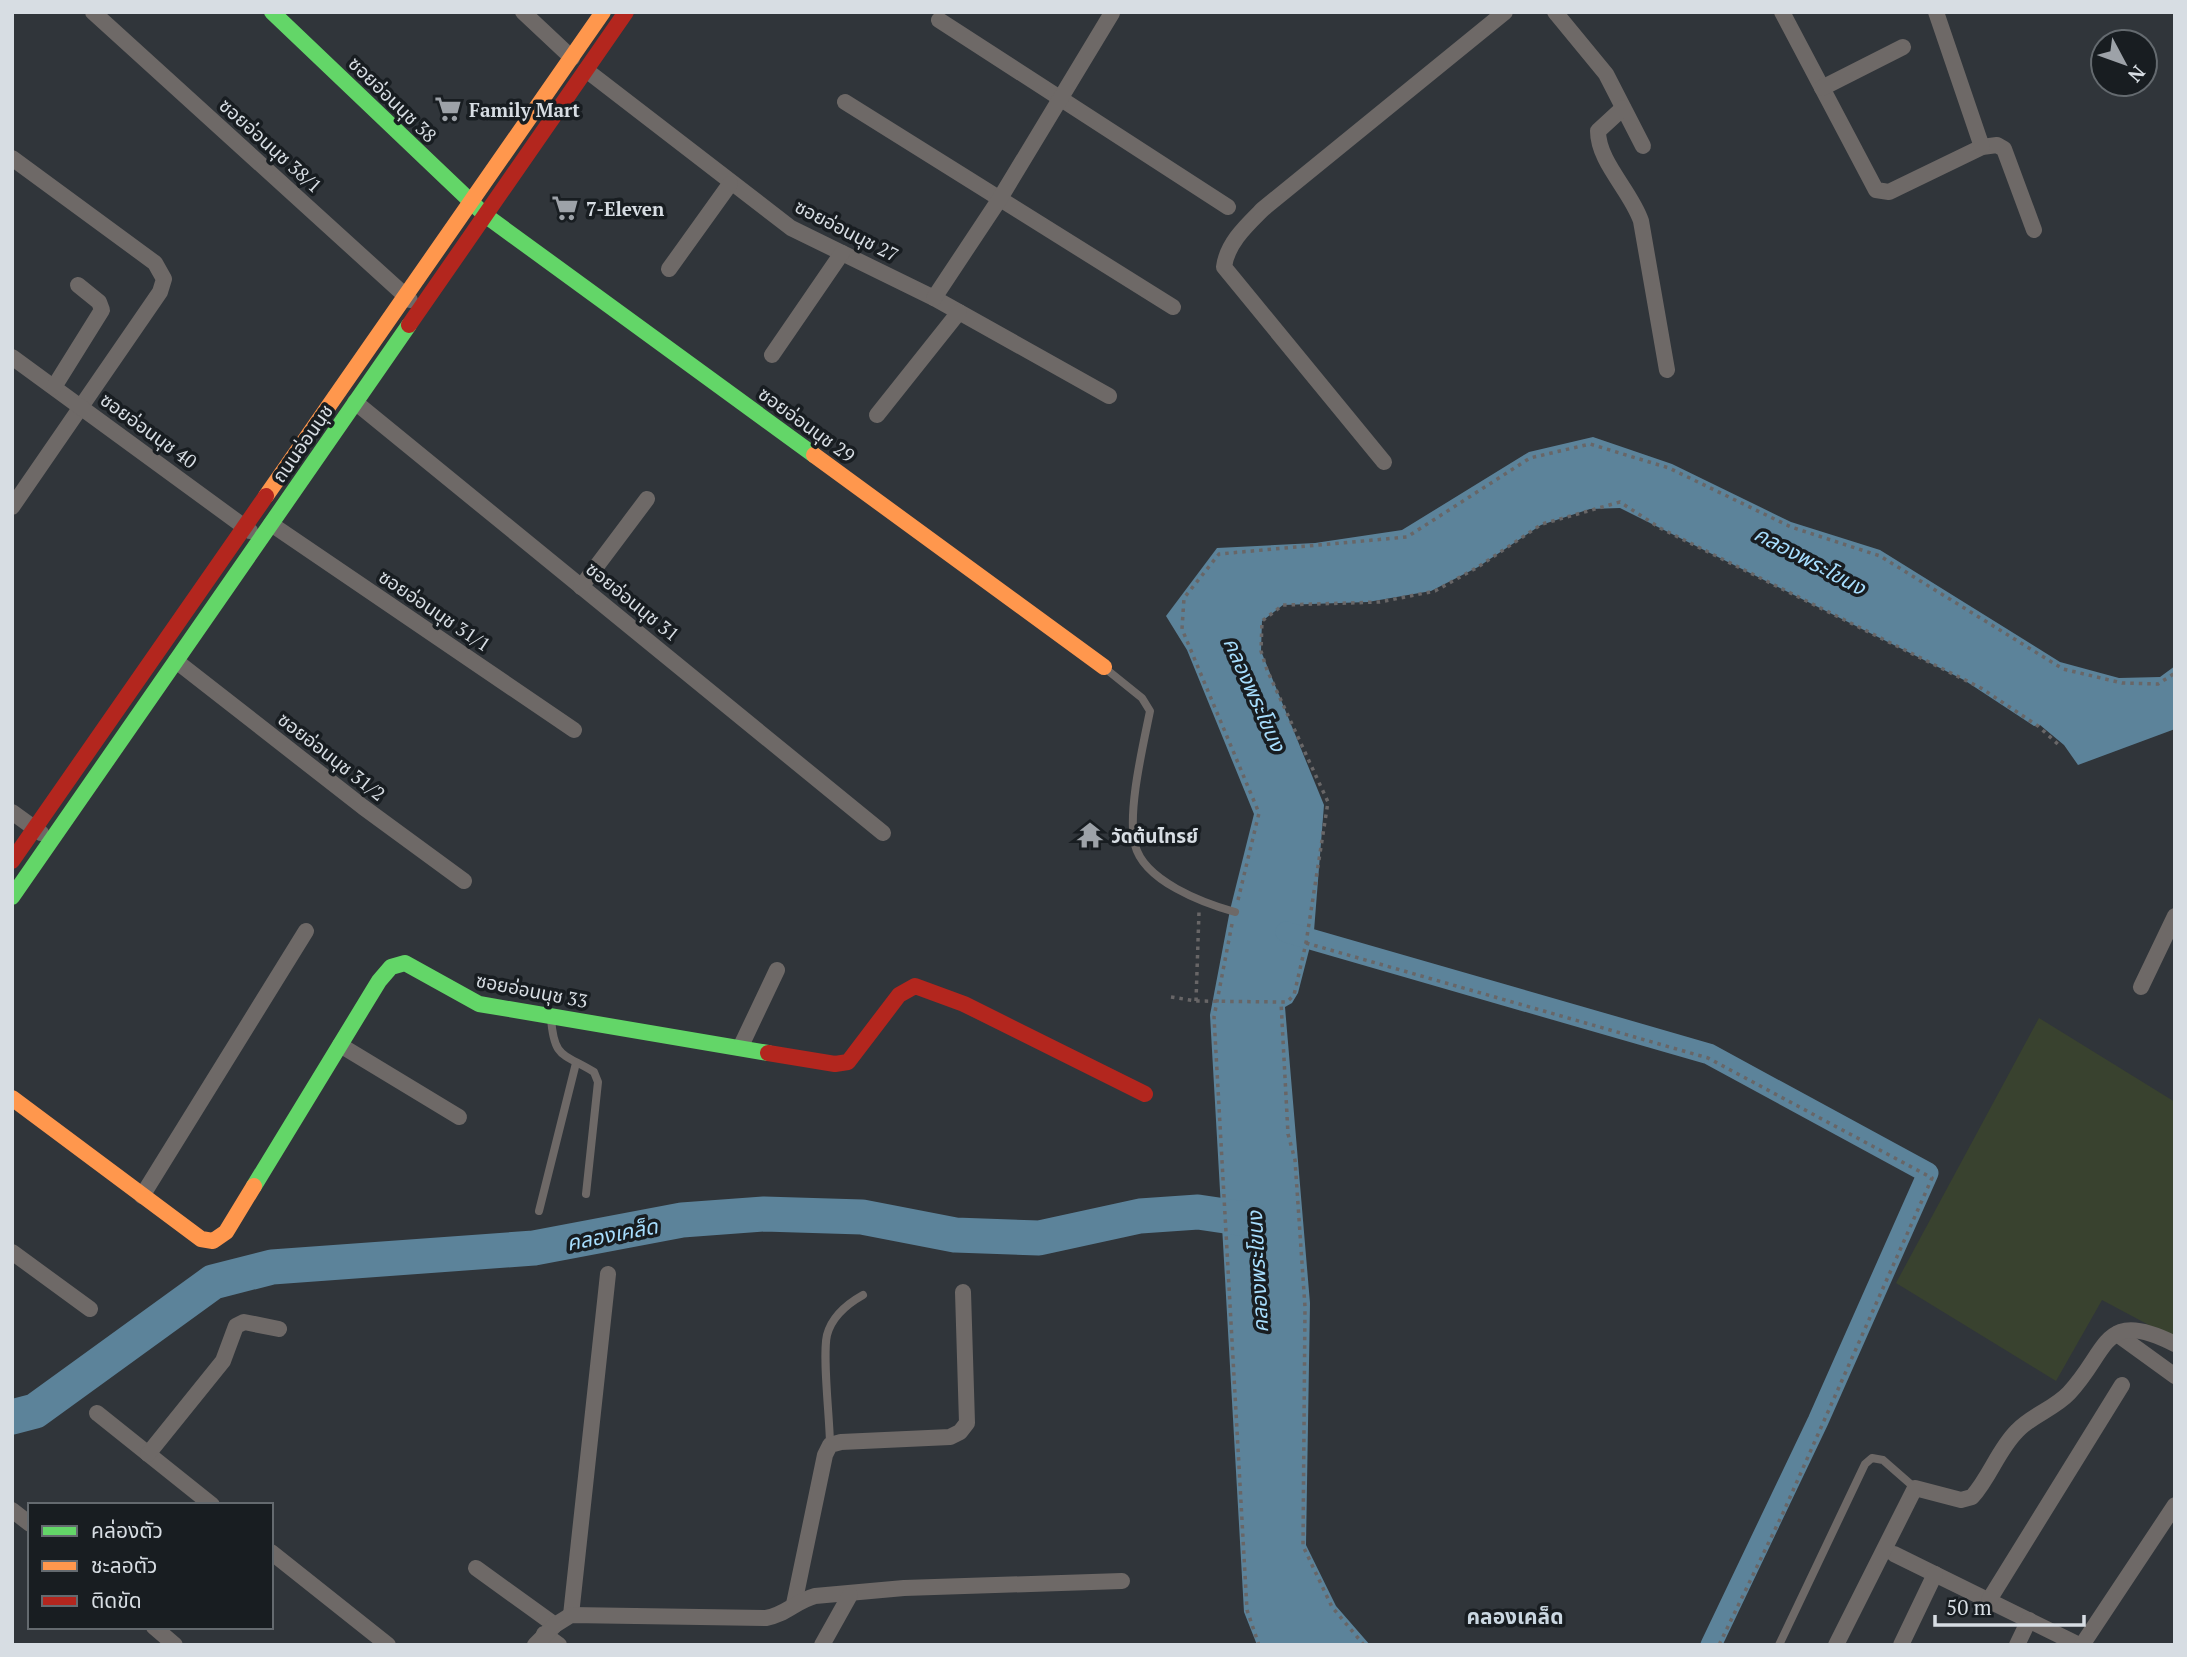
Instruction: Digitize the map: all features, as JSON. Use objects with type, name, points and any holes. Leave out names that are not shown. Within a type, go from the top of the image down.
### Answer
[{"type":"street","name":"ซอยอ่อนนุช 38/1","points":[[93,12],[420,309]]},
{"type":"street","name":"ซอยอ่อนนุช 38","points":[[272,12],[485,215]]},
{"type":"street","points":[[523,12],[586,70]]},
{"type":"street","name":"ถนนอ่อนนุช","points":[[12,861],[603,12]]},
{"type":"street","name":"ถนนอ่อนนุช","points":[[12,897],[626,12]]},
{"type":"street","points":[[1384,462],[1224,267],[1227,254],[1237,237],[1263,209],[1506,12]]},
{"type":"street","points":[[1555,12],[1606,74],[1643,146]]},
{"type":"street","points":[[1782,12],[1880,193],[1888,192],[1982,147],[1997,145],[2004,149],[2034,230]]},
{"type":"street","points":[[1936,12],[1982,147]]},
{"type":"street","points":[[934,298],[999,200],[1112,13]]},
{"type":"street","points":[[939,20],[1228,207]]},
{"type":"street","points":[[1822,88],[1903,47]]},
{"type":"street","name":"ซอยอ่อนนุช 27","points":[[586,70],[730,184],[791,228],[934,298],[1109,396]]},
{"type":"street","points":[[845,102],[1173,307]]},
{"type":"street","points":[[1623,107],[1598,131],[1598,144],[1642,220],[1667,370]]},
{"type":"street","points":[[12,158],[155,263],[164,279],[160,292],[12,507]]},
{"type":"street","points":[[669,269],[730,184]]},
{"type":"street","name":"ซอยอ่อนนุช 29","points":[[485,215],[1104,667]]},
{"type":"street","points":[[772,355],[842,253]]},
{"type":"street","points":[[54,387],[103,310],[99,302],[78,285]]},
{"type":"street","points":[[877,415],[959,312]]},
{"type":"street","name":"ซอยอ่อนนุช 40","points":[[12,357],[261,539]]},
{"type":"street","name":"ซอยอ่อนนุช 31","points":[[355,402],[883,833]]},
{"type":"street","points":[[581,587],[647,499]]},
{"type":"street","name":"ซอยอ่อนนุช 31/1","points":[[271,524],[575,730]]},
{"type":"street","name":"ซอยอ่อนนุช 31/2","points":[[176,661],[363,807],[464,881]]},
{"type":"street","points":[[12,812],[51,840]]},
{"type":"street","points":[[2141,987],[2175,916]]},
{"type":"street","points":[[142,1196],[306,932]]},
{"type":"street","name":"ซอยอ่อนนุช 33","points":[[12,1098],[201,1239],[213,1241],[226,1232],[379,981],[391,967],[405,963],[469,1001],[835,1064],[848,1062],[899,995],[915,986],[964,1004],[1145,1094]]},
{"type":"street","points":[[740,1048],[778,970]]},
{"type":"street","points":[[340,1045],[459,1117]]},
{"type":"street","points":[[12,1252],[90,1309]]},
{"type":"street","points":[[571,1615],[608,1274]]},
{"type":"street","points":[[794,1604],[825,1455],[830,1445],[841,1442],[950,1437],[960,1432],[967,1423],[964,1292]]},
{"type":"street","points":[[148,1454],[223,1360],[236,1326],[244,1322],[279,1329]]},
{"type":"street","points":[[1836,1645],[1916,1488],[1961,1500],[1972,1497],[2015,1433],[2070,1392],[2104,1342],[2117,1334],[2147,1330],[2175,1344]]},
{"type":"street","points":[[2117,1334],[2175,1376]]},
{"type":"street","points":[[1989,1600],[2122,1385]]},
{"type":"street","points":[[97,1413],[209,1503]]},
{"type":"street","points":[[1894,1554],[2081,1645],[2175,1505]]},
{"type":"street","points":[[12,1510],[28,1522]]},
{"type":"street","points":[[273,1554],[388,1645]]},
{"type":"street","points":[[476,1568],[559,1645]]},
{"type":"street","points":[[1901,1645],[1935,1574]]},
{"type":"street","points":[[545,1634],[571,1615],[766,1618],[782,1615],[794,1604],[815,1596],[850,1595],[904,1588],[1122,1581]]},
{"type":"street","points":[[822,1645],[850,1595]]},
{"type":"street","points":[[2017,1645],[2029,1620]]},
{"type":"street","points":[[156,1629],[176,1645]]},
{"type":"lane","points":[[1104,667],[1142,698],[1150,711],[1141,754],[1134,820],[1136,847],[1150,869],[1185,895],[1232,911]]},
{"type":"lane","points":[[551,1016],[557,1050],[594,1072],[598,1082],[586,1194]]},
{"type":"lane","points":[[538,1211],[576,1063]]},
{"type":"lane","points":[[830,1445],[827,1336],[835,1318],[849,1303],[863,1295]]},
{"type":"lane","points":[[1779,1645],[1865,1464],[1872,1458],[1884,1460],[1916,1488]]},
{"type":"path","points":[[1259,1645],[1247,1610],[1214,1030],[1216,1000],[1232,911],[1259,813],[1182,629],[1184,598],[1219,554],[1407,537],[1531,458],[1590,444],[1669,468],[1791,527],[1880,556],[2063,669],[2122,683],[2158,684],[2175,673]]},
{"type":"path","points":[[1171,997],[1196,1001],[1287,1002],[1294,995],[1306,943],[1328,802],[1267,670],[1261,651],[1262,621],[1283,605],[1380,602],[1435,591],[1478,567],[1542,524],[1620,502],[1660,528],[1981,688],[2038,726],[2061,747]]},
{"type":"path","points":[[1196,1001],[1199,900]]},
{"type":"path","points":[[1306,943],[1708,1058],[1932,1178],[1783,1513],[1719,1645]]},
{"type":"path","points":[[1281,1002],[1287,1133],[1295,1160],[1305,1307],[1303,1546],[1332,1607],[1364,1645]]},
{"type":"green space","points":[[2039,1018],[2175,1102],[2175,1339],[2102,1300],[2056,1381],[1896,1283]]},
{"type":"water","name":"คลองพระโขนง","points":[[1593,437],[1672,464],[1791,522],[1880,550],[2060,662],[2119,678],[2160,677],[2175,666],[2175,729],[2078,765],[2064,745],[2040,725],[2034,726],[1964,680],[1620,508],[1590,509],[1541,525],[1478,567],[1431,591],[1368,602],[1283,605],[1262,621],[1261,651],[1324,805],[1314,931],[1298,993],[1292,1003],[1285,1007],[1310,1303],[1306,1545],[1336,1606],[1370,1645],[1257,1645],[1244,1612],[1210,1015],[1230,910],[1254,814],[1187,650],[1166,616],[1217,548],[1315,543],[1402,530],[1529,452]]},
{"type":"waterway","points":[[1286,932],[1709,1054],[1928,1173],[1818,1421],[1711,1645]]},
{"type":"waterway","name":"คลองเคล็ด","points":[[12,1417],[35,1411],[213,1282],[272,1267],[534,1248],[682,1220],[764,1214],[862,1217],[955,1235],[1039,1238],[1140,1216],[1198,1212],[1252,1220]]},
{"type":"traffic: fast","points":[[272,12],[485,215],[814,455]]},
{"type":"traffic: fast","points":[[12,897],[409,325]]},
{"type":"traffic: fast","points":[[254,1186],[379,981],[391,967],[405,963],[479,1004],[768,1053]]},
{"type":"traffic: slow","points":[[266,496],[603,12]]},
{"type":"traffic: slow","points":[[814,455],[1104,667]]},
{"type":"traffic: slow","points":[[12,1098],[201,1239],[213,1241],[226,1232],[254,1186]]},
{"type":"traffic: jam","points":[[409,325],[626,12]]},
{"type":"traffic: jam","points":[[12,861],[266,496]]},
{"type":"traffic: jam","points":[[768,1053],[835,1064],[848,1062],[899,995],[915,986],[964,1004],[1145,1094]]},
{"type":"place","name":"Family Mart","points":[[448,109]]},
{"type":"place","name":"7-Eleven","points":[[565,208]]},
{"type":"place","name":"วัดต้นไทรย์","points":[[1090,835]]},
{"type":"district","name":"คลองเคล็ด","points":[[1515,1616]]}]
